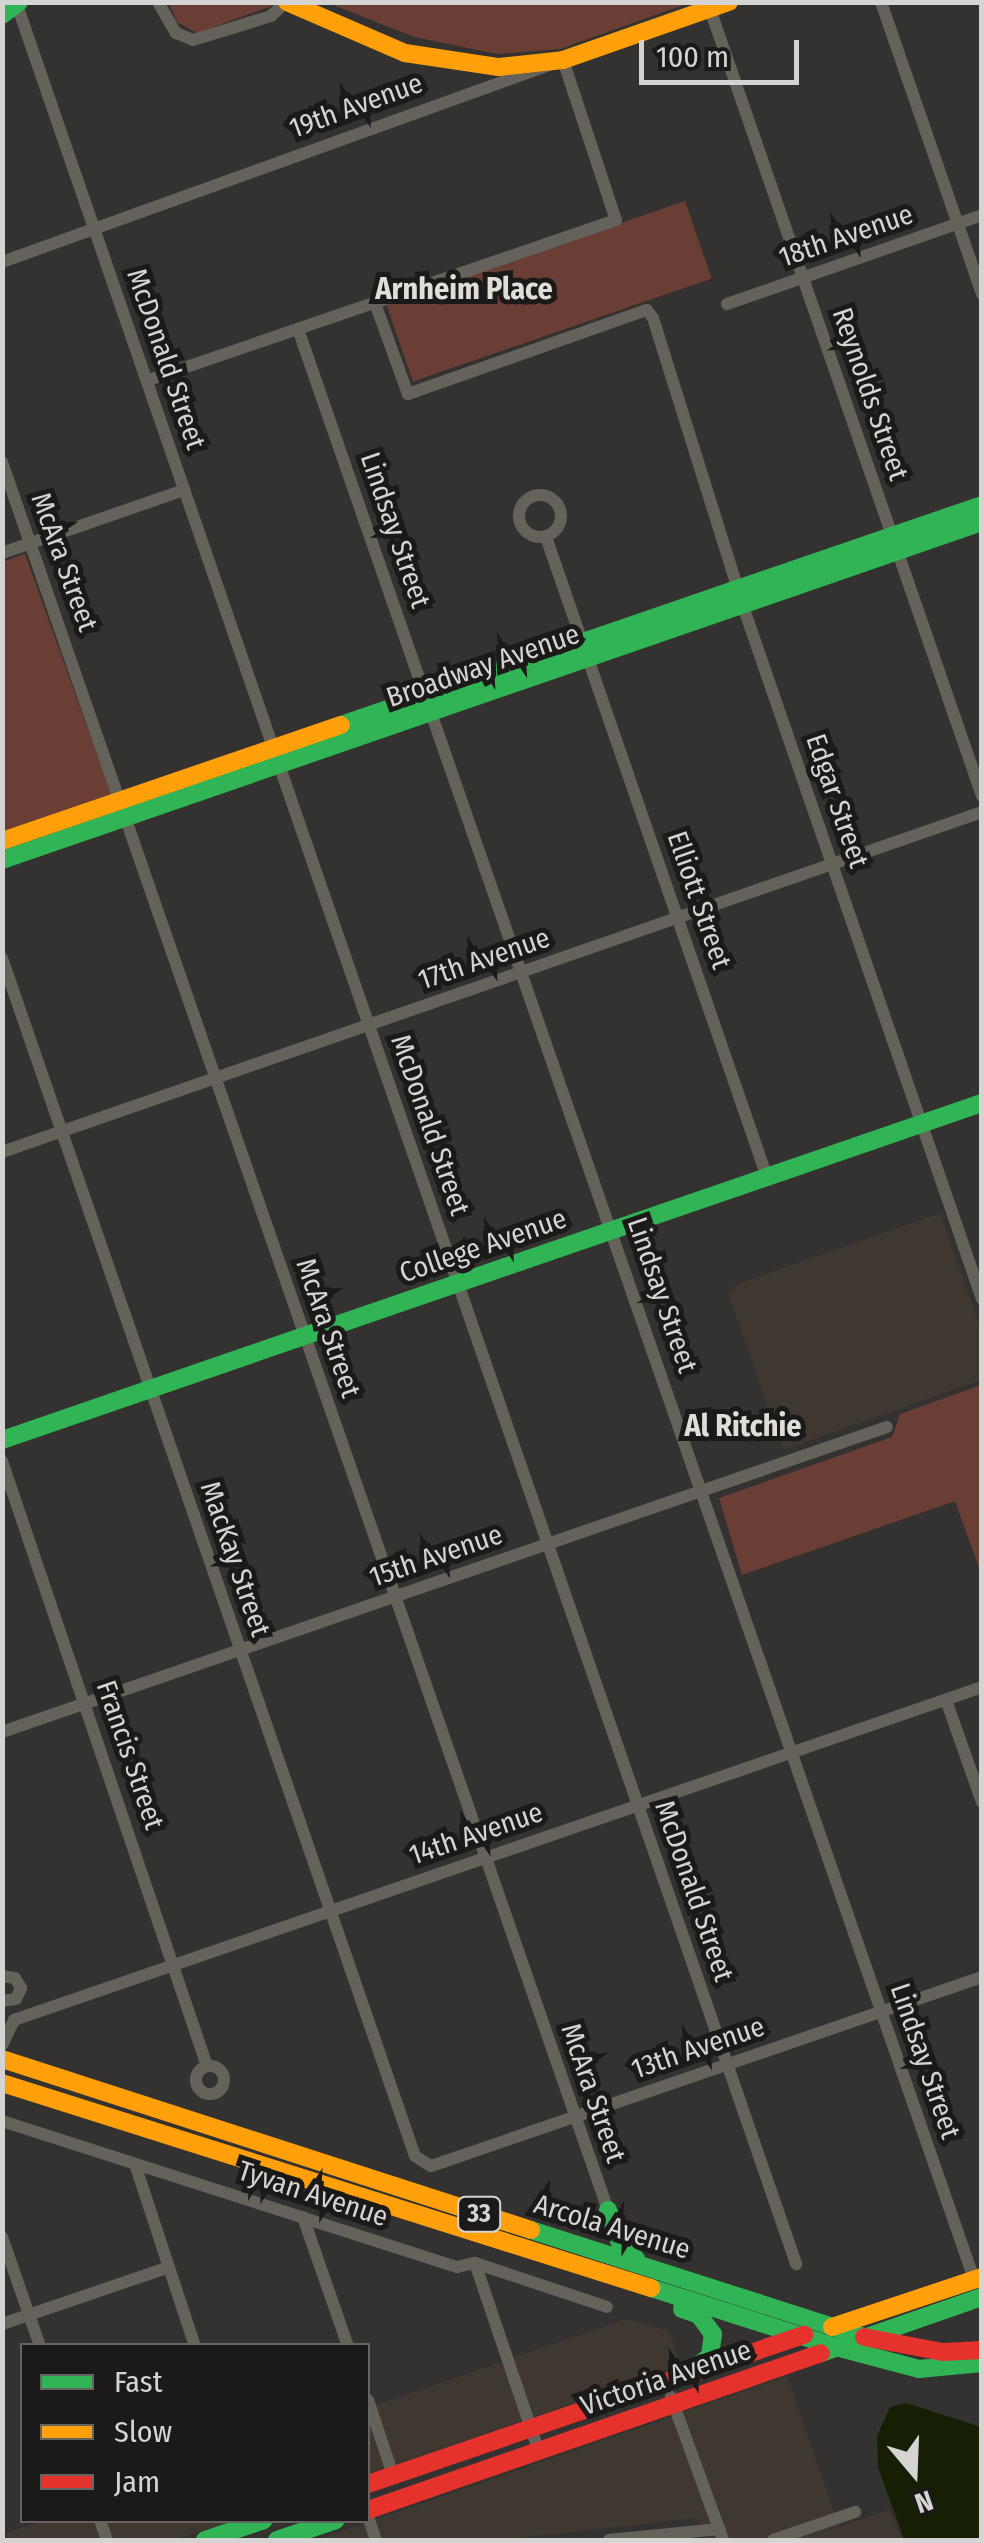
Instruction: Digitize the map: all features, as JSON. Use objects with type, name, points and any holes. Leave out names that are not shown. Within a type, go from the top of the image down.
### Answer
[{"type":"main road","points":[[286,2],[430,60],[499,67],[563,60]]},
{"type":"main road","name":"19th Avenue","points":[[563,60],[729,2]]},
{"type":"main road","name":"Broadway Avenue","points":[[2,860],[273,746],[426,694],[743,606],[982,505]]},
{"type":"main road","name":"Broadway Avenue","points":[[2,841],[280,766],[432,713],[741,586],[982,522]]},
{"type":"main road","name":"College Avenue","points":[[2,1440],[982,1104]]},
{"type":"main road","name":"Arcola Avenue","points":[[2,2058],[864,2337],[943,2352],[982,2350]]},
{"type":"main road","name":"Arcola Avenue","points":[[2,2084],[616,2282],[836,2348],[920,2369],[982,2363]]},
{"type":"main road","points":[[566,2240],[591,2234],[608,2210]]},
{"type":"main road","points":[[608,2210],[621,2246],[641,2263]]},
{"type":"main road","points":[[616,2282],[707,2323],[710,2356],[673,2380]]},
{"type":"main road","name":"Victoria Avenue","points":[[370,2483],[802,2336],[979,2284]]},
{"type":"main road","name":"Victoria Avenue","points":[[370,2512],[836,2348],[979,2284]]},
{"type":"main road","points":[[277,2540],[327,2523]]},
{"type":"main road","points":[[205,2540],[258,2526]]},
{"type":"street","points":[[158,2],[176,33],[194,40],[271,16],[286,2]]},
{"type":"street","points":[[882,2],[982,294]]},
{"type":"street","name":"McDonald Street","points":[[14,6],[370,1024],[796,2264]]},
{"type":"street","name":"Reynolds Street","points":[[710,9],[982,796]]},
{"type":"street","points":[[147,381],[616,220],[563,60]]},
{"type":"street","name":"19th Avenue","points":[[2,262],[563,60]]},
{"type":"street","name":"18th Avenue","points":[[727,304],[982,216]]},
{"type":"street","name":"Edgar Street","points":[[375,302],[408,394],[648,310],[741,586],[743,606],[982,1299]]},
{"type":"street","name":"Lindsay Street","points":[[298,329],[525,971],[791,1752],[979,2284]]},
{"type":"street","name":"McAra Street","points":[[2,462],[608,2210]]},
{"type":"street","points":[[2,553],[184,490]]},
{"type":"street","name":"Elliott Street","points":[[546,536],[767,1177]]},
{"type":"street","name":"17th Avenue","points":[[2,1152],[982,812]]},
{"type":"street","name":"MacKay Street","points":[[2,958],[415,2156],[431,2166]]},
{"type":"street","name":"15th Avenue","points":[[2,1732],[886,1427]]},
{"type":"street","name":"Francis Street","points":[[2,1461],[176,1964],[207,2066]]},
{"type":"street","name":"14th Avenue","points":[[2,2045],[14,2020],[982,1688]]},
{"type":"street","points":[[946,1700],[982,1802]]},
{"type":"street","points":[[2,2001],[16,1999],[21,1988],[15,1978],[3,1976]]},
{"type":"street","name":"13th Avenue","points":[[431,2166],[982,1976]]},
{"type":"street","name":"Tyvan Avenue","points":[[2,2121],[457,2267],[474,2263],[607,2307]]},
{"type":"street","points":[[135,2164],[194,2343]]},
{"type":"street","points":[[303,2217],[347,2343]]},
{"type":"street","points":[[2,2237],[39,2343]]},
{"type":"street","points":[[474,2263],[539,2452]]},
{"type":"street","points":[[2,2324],[169,2267]]},
{"type":"street","points":[[609,2540],[721,2535],[674,2405],[673,2380]]},
{"type":"street","points":[[370,2406],[394,2475]]},
{"type":"street","points":[[773,2540],[855,2512]]},
{"type":"shaded area","points":[[169,3],[274,5],[197,33],[177,22]]},
{"type":"shaded area","points":[[328,3],[689,3],[560,49],[497,54],[414,37]]},
{"type":"shaded area","points":[[685,201],[712,279],[413,381],[386,304]]},
{"type":"shaded area","points":[[25,554],[113,799],[2,836],[2,562]]},
{"type":"shaded area","points":[[940,1213],[981,1330],[981,1380],[783,1450],[729,1295],[735,1285]]},
{"type":"shaded area","points":[[981,1385],[981,1573],[955,1501],[742,1575],[719,1498],[892,1437],[900,1414]]},
{"type":"shaded area","points":[[626,2319],[669,2331],[681,2366],[370,2473],[370,2407]]},
{"type":"shaded area","points":[[787,2376],[839,2527],[889,2510],[902,2540],[706,2540],[697,2518],[500,2540],[317,2540]]},
{"type":"shaded area","points":[[906,2403],[981,2427],[981,2540],[904,2540],[878,2467],[877,2436],[890,2407]]},
{"type":"shaded area","points":[[36,2523],[226,2523],[174,2540],[3,2540],[2,2534]]},
{"type":"traffic: fast","points":[[2,15],[19,2]]},
{"type":"traffic: fast","points":[[341,725],[982,505]]},
{"type":"traffic: fast","points":[[2,860],[982,522]]},
{"type":"traffic: fast","points":[[2,1440],[982,1103]]},
{"type":"traffic: fast","points":[[608,2210],[621,2246],[636,2259]]},
{"type":"traffic: fast","points":[[531,2230],[864,2337]]},
{"type":"traffic: fast","points":[[651,2288],[836,2347]]},
{"type":"traffic: fast","points":[[821,2353],[982,2297]]},
{"type":"traffic: fast","points":[[682,2309],[699,2315],[713,2334],[710,2356],[693,2370]]},
{"type":"traffic: fast","points":[[836,2347],[919,2369],[982,2363]]},
{"type":"traffic: fast","points":[[205,2540],[255,2523]]},
{"type":"traffic: fast","points":[[277,2540],[327,2523]]},
{"type":"traffic: slow","points":[[287,2],[405,53],[499,67],[563,60],[729,2]]},
{"type":"traffic: slow","points":[[2,841],[341,725]]},
{"type":"traffic: slow","points":[[2,2059],[531,2230]]},
{"type":"traffic: slow","points":[[2,2083],[651,2288]]},
{"type":"traffic: slow","points":[[832,2327],[982,2277]]},
{"type":"traffic: jam","points":[[370,2483],[804,2335]]},
{"type":"traffic: jam","points":[[864,2337],[943,2352],[982,2350]]},
{"type":"traffic: jam","points":[[370,2509],[821,2353]]},
{"type":"district","name":"Arnheim Place","points":[[464,289]]},
{"type":"district","name":"Al Ritchie","points":[[743,1426]]}]
